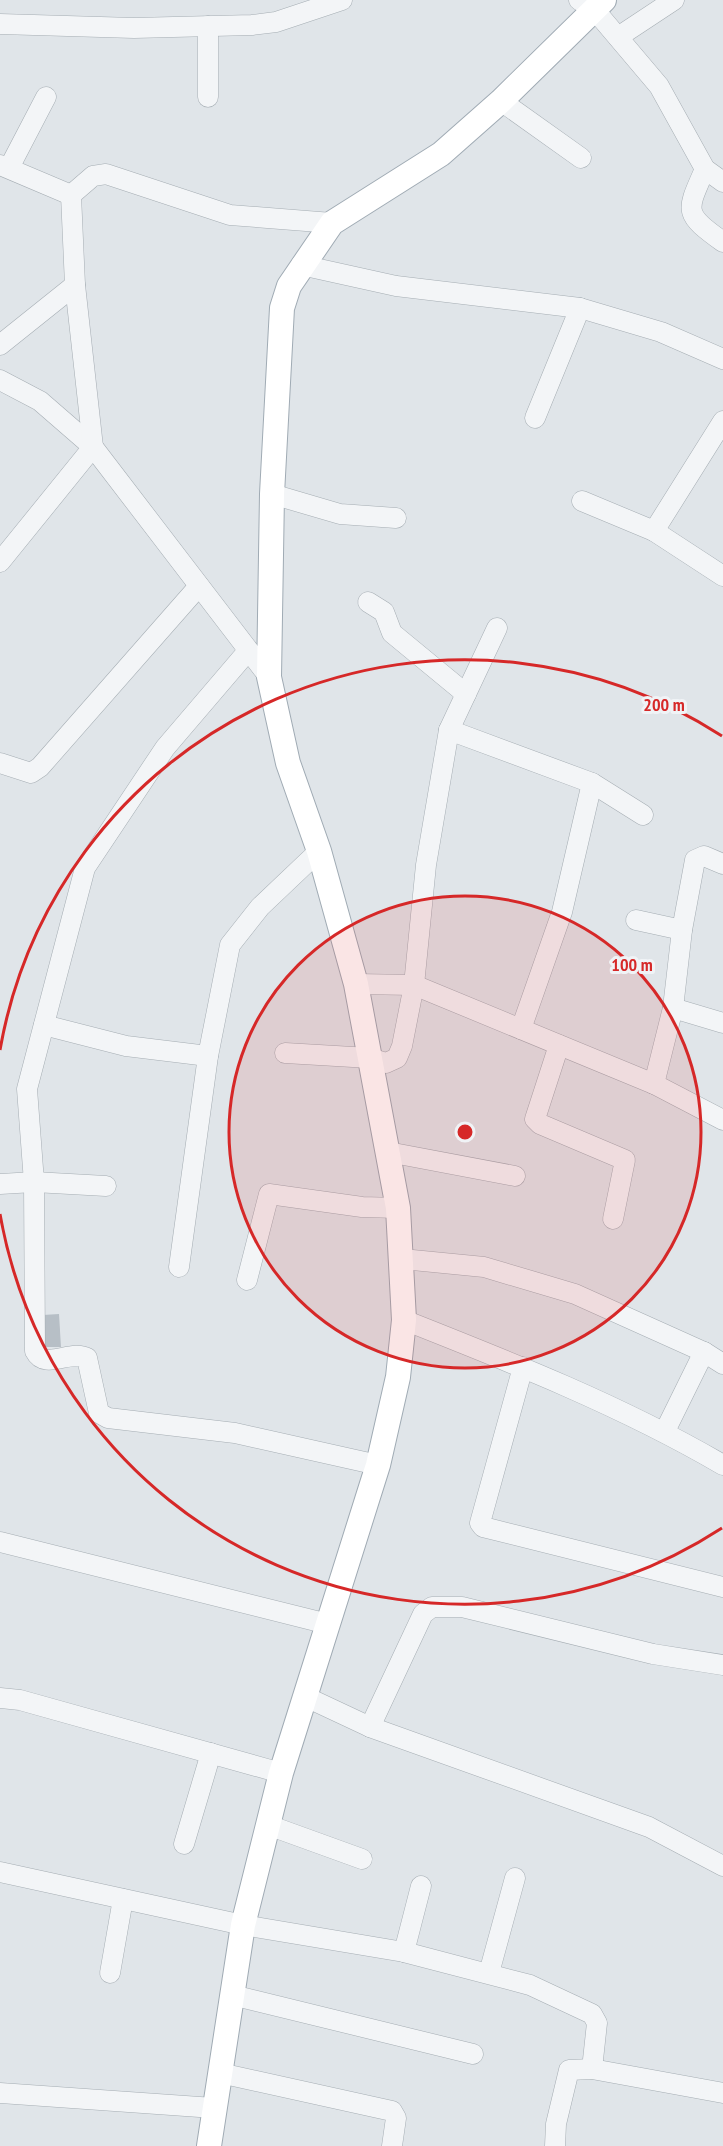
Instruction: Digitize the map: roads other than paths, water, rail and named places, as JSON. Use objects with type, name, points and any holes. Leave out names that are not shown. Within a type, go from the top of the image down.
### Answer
[{"type":"main road","points":[[208,2146],[243,1925],[281,1773],[378,1465],[398,1377],[404,1320],[398,1208],[356,984],[319,851],[288,764],[269,677],[272,494],[282,308],[289,286],[301,265],[332,223],[441,154],[501,101],[592,3]]},
{"type":"street","points":[[0,24],[208,26],[276,22],[342,0]]},
{"type":"street","points":[[618,37],[674,0]]},
{"type":"street","points":[[592,3],[659,86],[705,169],[723,182]]},
{"type":"street","points":[[208,26],[208,97]]},
{"type":"street","points":[[46,97],[5,167],[71,195]]},
{"type":"street","points":[[501,101],[581,158]]},
{"type":"street","points":[[705,169],[690,204],[694,220],[723,242]]},
{"type":"street","points":[[71,195],[93,176],[106,174],[230,215],[332,223]]},
{"type":"street","points":[[0,562],[93,447],[75,285],[71,195]]},
{"type":"street","points":[[301,265],[396,286],[580,308],[661,332],[723,359]]},
{"type":"street","points":[[0,345],[75,285]]},
{"type":"street","points":[[535,418],[580,308]]},
{"type":"street","points":[[0,380],[40,402],[93,447],[247,652],[269,677]]},
{"type":"street","points":[[654,531],[723,421]]},
{"type":"street","points":[[272,494],[340,514],[396,518]]},
{"type":"street","points":[[582,501],[654,531],[723,576]]},
{"type":"street","points":[[0,764],[31,773],[40,767],[199,586]]},
{"type":"street","points":[[368,602],[384,612],[393,633],[466,694]]},
{"type":"street","points":[[285,1053],[370,1058],[386,1063],[397,1058],[402,1046],[414,985],[426,865],[449,730],[497,628]]},
{"type":"street","points":[[247,652],[165,748],[85,868],[27,1089],[34,1182],[35,1351],[45,1360],[81,1355],[87,1358],[99,1413],[108,1418],[235,1433],[378,1465]]},
{"type":"street","points":[[449,730],[592,783],[643,815]]},
{"type":"street","points":[[520,1029],[562,912],[592,783]]},
{"type":"street","points":[[179,1267],[208,1056],[230,945],[260,907],[319,851]]},
{"type":"street","points":[[654,1084],[673,1008],[682,930],[695,860],[704,856],[723,864]]},
{"type":"street","points":[[636,920],[682,930]]},
{"type":"street","points":[[356,984],[414,985],[654,1084],[723,1120]]},
{"type":"street","points":[[673,1008],[723,1023]]},
{"type":"street","points":[[44,1024],[126,1046],[208,1056]]},
{"type":"street","points":[[559,1045],[535,1119],[540,1124],[626,1160],[613,1219]]},
{"type":"street","points":[[388,1152],[515,1176]]},
{"type":"street","points":[[0,1184],[34,1182],[106,1186]]},
{"type":"street","points":[[247,1280],[269,1194],[362,1207],[398,1208]]},
{"type":"street","points":[[402,1259],[484,1267],[575,1294],[704,1352],[723,1364]]},
{"type":"street","points":[[404,1320],[523,1367],[665,1431],[723,1465]]},
{"type":"street","points":[[665,1431],[704,1352]]},
{"type":"street","points":[[523,1367],[480,1523],[483,1527],[723,1587]]},
{"type":"street","points":[[0,1542],[328,1624]]},
{"type":"street","points":[[370,1727],[423,1614],[432,1607],[462,1607],[653,1654],[723,1665]]},
{"type":"street","points":[[306,1697],[370,1727],[649,1827],[723,1866]]},
{"type":"street","points":[[0,1698],[20,1700],[281,1773]]},
{"type":"street","points":[[184,1844],[211,1753]]},
{"type":"street","points":[[268,1825],[362,1859]]},
{"type":"street","points":[[0,1872],[243,1925],[404,1952],[530,1985],[592,2014],[597,2023],[591,2069]]},
{"type":"street","points":[[489,1973],[514,1878]]},
{"type":"street","points":[[404,1952],[421,1886]]},
{"type":"street","points":[[110,1973],[123,1899]]},
{"type":"street","points":[[232,1995],[473,2054]]},
{"type":"street","points":[[555,2146],[556,2124],[569,2070],[591,2069],[723,2093]]},
{"type":"street","points":[[220,2073],[392,2111],[396,2118],[393,2146]]},
{"type":"street","points":[[0,2092],[214,2108]]}]
